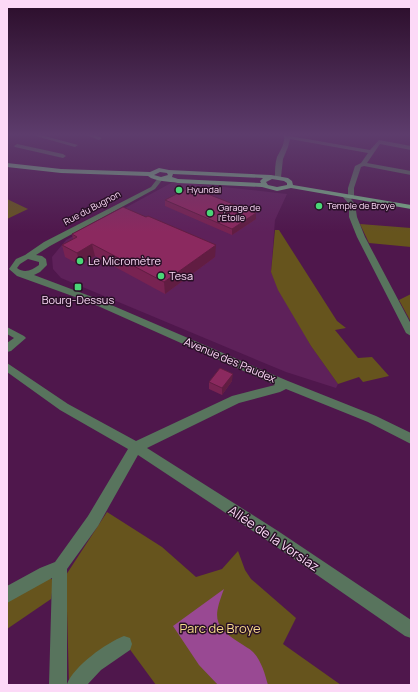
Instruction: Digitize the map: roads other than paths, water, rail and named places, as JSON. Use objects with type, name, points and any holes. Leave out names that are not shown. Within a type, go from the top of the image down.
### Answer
[{"type":"main road","points":[[28,167],[61,171],[151,174],[159,170],[165,176],[178,181],[264,185],[270,189],[278,190],[285,189],[290,186],[349,199]]},
{"type":"main road","points":[[151,174],[154,178],[165,176],[275,177],[286,179],[290,182],[290,186]]},
{"type":"main road","points":[[264,185],[263,181],[275,177]]},
{"type":"main road","points":[[362,199],[411,207]]},
{"type":"street","points":[[275,177],[279,167]]},
{"type":"street","points":[[357,167],[349,199],[353,217],[360,237],[411,334]]},
{"type":"street","points":[[381,167],[411,173]]},
{"type":"street","name":"Rue du Bugnon","points":[[7,264],[28,257],[47,244],[153,188],[165,176]]},
{"type":"street","points":[[349,199],[362,199]]},
{"type":"street","points":[[7,273],[33,273],[41,265],[53,242]]},
{"type":"street","points":[[28,257],[39,258],[49,282]]},
{"type":"street","points":[[18,261],[14,265],[13,269],[20,273]]},
{"type":"street","name":"Avenue des Paudex","points":[[20,273],[35,279],[49,282],[284,384],[372,420],[411,439]]},
{"type":"street","points":[[7,330],[21,338],[7,348]]},
{"type":"street","name":"Allée de la Vorsiaz","points":[[7,367],[64,407],[136,447],[273,536],[411,630]]},
{"type":"street","points":[[7,595],[45,573],[60,567],[93,521],[136,447],[236,398],[280,388],[284,384]]},
{"type":"street","points":[[58,685],[60,567]]},
{"type":"street","points":[[75,685],[95,664],[124,644]]},
{"type":"place","name":"Hyundai","points":[[179,190]]},
{"type":"place","name":"Temple de Broye","points":[[319,206]]},
{"type":"place","name":"Garage de l'Étoile","points":[[210,213]]},
{"type":"place","name":"Le Micromètre","points":[[80,261]]},
{"type":"place","name":"Tesa","points":[[161,276]]},
{"type":"place","name":"Bourg-Dessus","points":[[78,287]]},
{"type":"park label","name":"Parc de Broye","points":[[220,628]]}]
